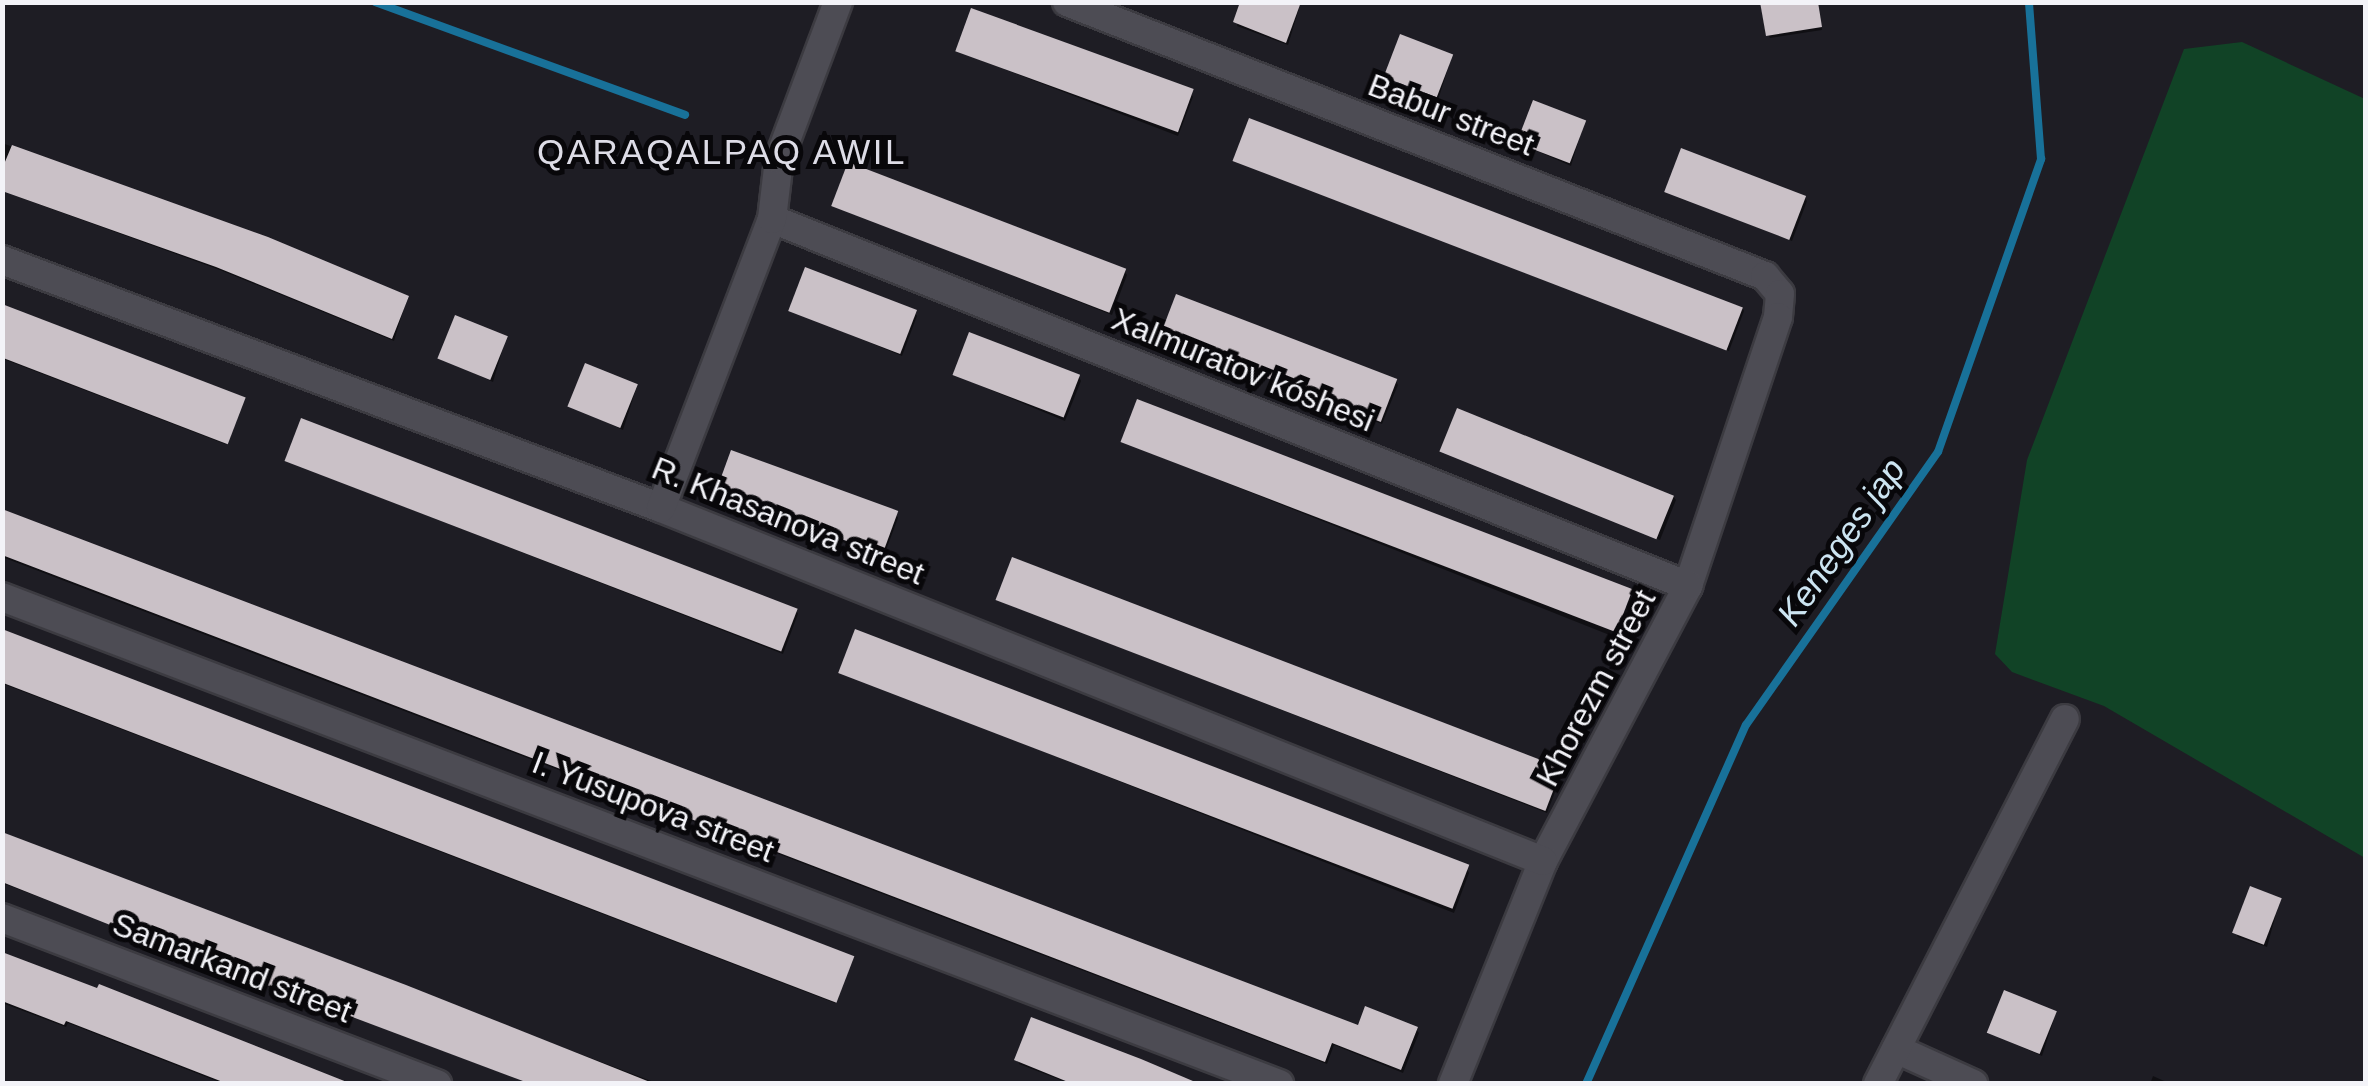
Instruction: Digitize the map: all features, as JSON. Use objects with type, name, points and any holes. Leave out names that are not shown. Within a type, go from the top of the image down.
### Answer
[{"type":"street","points":[[661,508],[772,219],[780,159],[838,2]]},
{"type":"street","name":"Babur street","points":[[1068,2],[1764,276],[1780,294],[1778,317]]},
{"type":"street","name":"Xalmuratov kóshesi","points":[[772,219],[1688,586]]},
{"type":"street","name":"R. Khasanova street","points":[[2,260],[661,508],[1543,861]]},
{"type":"street","name":"Khorezm street","points":[[1453,1084],[1543,861],[1688,586],[1778,317]]},
{"type":"street","name":"I. Yusupova street","points":[[2,597],[1279,1084]]},
{"type":"street","points":[[1878,1084],[2065,720]]},
{"type":"street","name":"Samarkand street","points":[[2,918],[437,1084]]},
{"type":"street","points":[[1896,1049],[1973,1084]]},
{"type":"green space","points":[[2242,42],[2365,99],[2365,858],[2104,706],[2012,672],[1995,654],[2027,460],[2184,49]]},
{"type":"building","points":[[1240,2],[1301,2],[1286,43],[1233,22]]},
{"type":"building","points":[[1760,2],[1818,2],[1822,27],[1766,36]]},
{"type":"building","points":[[971,8],[1194,89],[1178,132],[955,51]]},
{"type":"building","points":[[1400,34],[1453,54],[1437,97],[1384,77]]},
{"type":"building","points":[[1533,100],[1586,120],[1570,163],[1517,143]]},
{"type":"building","points":[[1249,118],[1743,308],[1726,351],[1233,161]]},
{"type":"building","points":[[12,145],[268,237],[409,296],[392,339],[216,267],[2,191],[2,169]]},
{"type":"building","points":[[1681,148],[1806,196],[1789,240],[1664,192]]},
{"type":"building","points":[[848,162],[1126,269],[1109,313],[831,206]]},
{"type":"building","points":[[805,267],[917,310],[900,354],[788,311]]},
{"type":"building","points":[[1176,294],[1397,379],[1381,422],[1160,337]]},
{"type":"building","points":[[2,304],[246,398],[228,444],[2,358]]},
{"type":"building","points":[[455,315],[508,336],[490,380],[437,359]]},
{"type":"building","points":[[969,332],[1080,375],[1064,418],[953,375]]},
{"type":"building","points":[[585,363],[638,384],[620,428],[567,407]]},
{"type":"building","points":[[1137,399],[1633,589],[1616,632],[1121,442]]},
{"type":"building","points":[[1457,408],[1674,496],[1656,539],[1439,452]]},
{"type":"building","points":[[301,418],[798,609],[781,652],[285,461]]},
{"type":"building","points":[[731,450],[898,511],[883,554],[715,493]]},
{"type":"building","points":[[2,509],[1358,1025],[1365,1006],[1418,1027],[1401,1070],[1332,1043],[1325,1062],[2,555]]},
{"type":"building","points":[[1012,557],[1562,768],[1545,811],[996,600]]},
{"type":"building","points":[[2,629],[854,956],[836,1003],[2,683]]},
{"type":"building","points":[[855,629],[1469,865],[1452,909],[838,673]]},
{"type":"building","points":[[2,832],[655,1084],[531,1084],[163,946],[2,882]]},
{"type":"building","points":[[2250,886],[2282,898],[2264,945],[2232,933]]},
{"type":"building","points":[[2,952],[97,988],[99,984],[352,1084],[228,1084],[66,1021],[64,1025],[2,1001]]},
{"type":"building","points":[[2004,990],[2057,1011],[2040,1054],[1987,1033]]},
{"type":"building","points":[[1031,1017],[1200,1084],[1073,1084],[1014,1060]]},
{"type":"waterway","points":[[375,2],[685,115]]},
{"type":"waterway","name":"Keneges jap","points":[[1586,1084],[1746,725],[1938,452],[2041,159],[2029,2]]},
{"type":"district","name":"QARAQALPAQ AWIL","points":[[722,152]]}]
